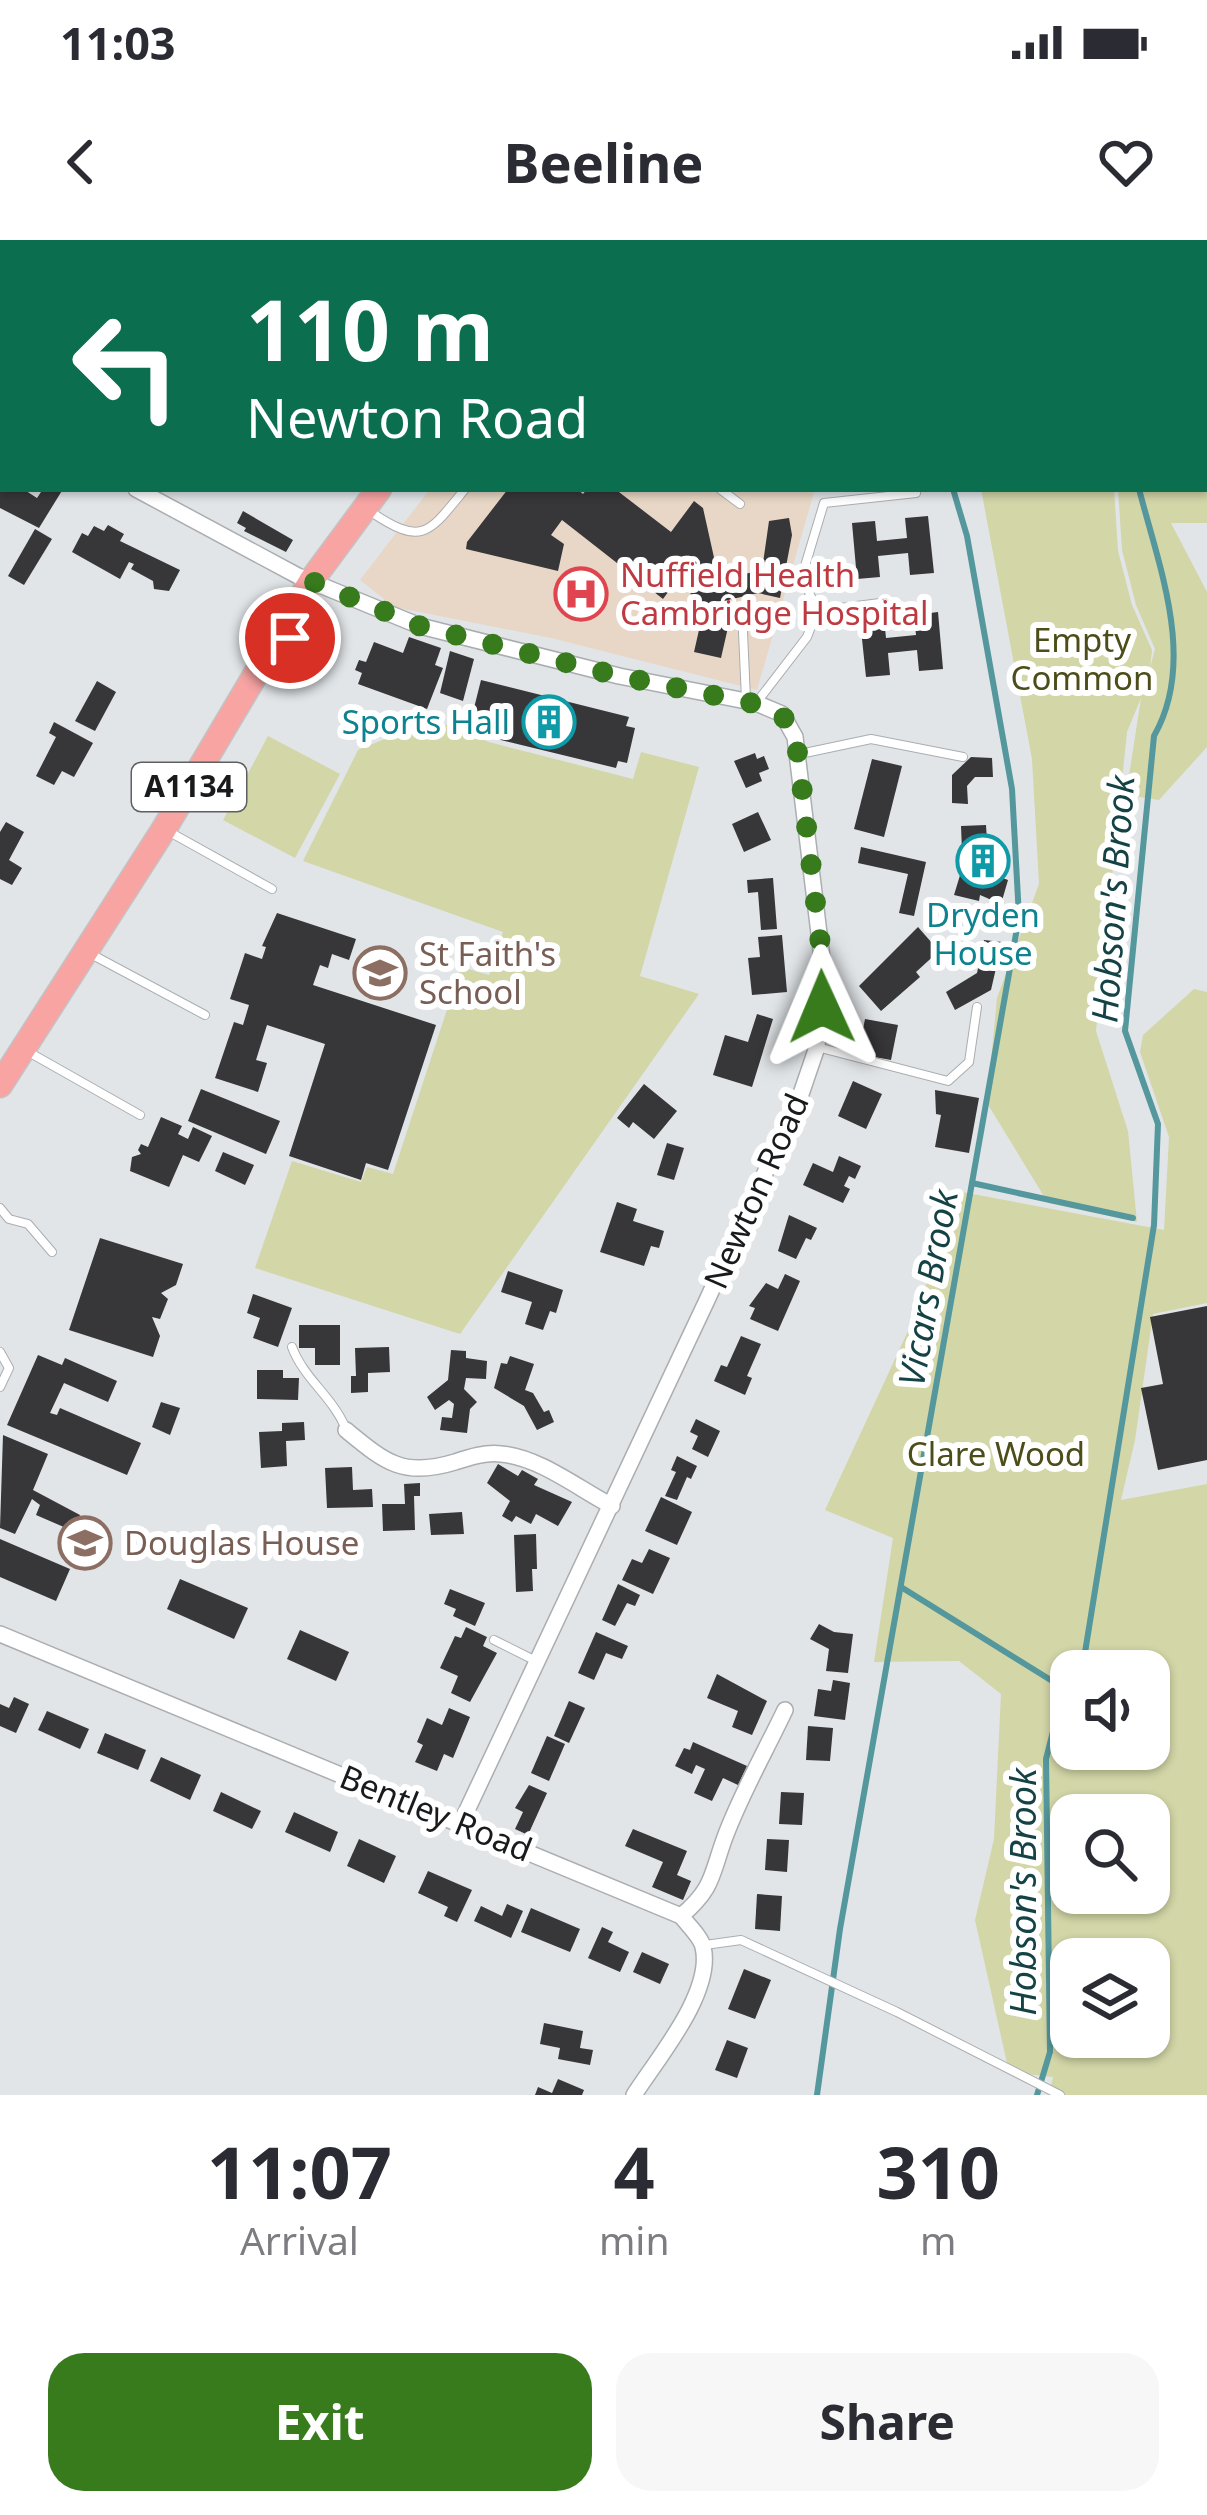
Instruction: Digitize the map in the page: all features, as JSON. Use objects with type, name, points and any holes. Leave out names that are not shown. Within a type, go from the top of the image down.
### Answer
[{"type":"main road","name":"A1134","points":[[0,1084],[164,829],[311,581],[372,498]]},
{"type":"street","points":[[197,240],[225,240]]},
{"type":"street","points":[[142,492],[311,581],[420,626],[619,676],[752,702]]},
{"type":"street","name":"Newton Road","points":[[461,1823],[612,1506],[801,1094],[817,1047],[823,966],[798,754],[790,723],[771,707],[752,702]]},
{"type":"street","points":[[346,1430],[385,1462],[405,1468],[430,1470],[497,1453],[516,1456],[612,1506]]},
{"type":"street","name":"Bentley Road","points":[[0,1634],[681,1916],[704,1945]]},
{"type":"street","points":[[681,1916],[705,1896],[724,1840],[785,1710]]},
{"type":"street","points":[[634,2095],[697,1997],[704,1945]]},
{"type":"lane","points":[[372,498],[398,530],[418,534],[432,529],[463,492]]},
{"type":"lane","points":[[724,492],[740,504]]},
{"type":"lane","points":[[752,702],[807,637],[817,611],[802,576],[824,503],[916,493]]},
{"type":"lane","points":[[817,611],[880,603]]},
{"type":"lane","points":[[742,610],[752,702]]},
{"type":"lane","points":[[280,633],[312,650]]},
{"type":"lane","points":[[798,754],[871,739],[963,757]]},
{"type":"lane","points":[[164,829],[272,889]]},
{"type":"lane","points":[[87,952],[205,1015]]},
{"type":"lane","points":[[817,1047],[948,1081],[969,1062],[977,1007]]},
{"type":"lane","points":[[24,1049],[140,1115]]},
{"type":"lane","points":[[0,1208],[9,1219],[28,1225],[52,1252]]},
{"type":"lane","points":[[292,1346],[300,1368],[337,1406],[346,1430]]},
{"type":"lane","points":[[0,1352],[9,1366],[0,1387]]},
{"type":"lane","points":[[494,1640],[538,1662]]},
{"type":"lane","points":[[704,1945],[741,1940],[898,2012],[1060,2095]]},
{"type":"shaded area","name":"Nuffield Health Cambridge Hospital","points":[[428,492],[814,492],[757,690],[551,638],[394,607],[360,580]]},
{"type":"green space","name":"Empty Common","points":[[982,492],[1114,492],[1118,551],[1132,605],[1152,650],[1150,668],[1155,649],[1136,605],[1122,550],[1118,492],[1207,492],[1207,523],[1171,523],[1207,592],[1207,747],[1159,800],[1126,795],[1141,698],[1127,732],[1096,1031],[1128,1131],[1137,1222],[1048,1203],[987,1103],[997,998],[1039,884],[1032,759]]},
{"type":"green space","points":[[417,713],[489,742],[633,779],[641,752],[699,767],[640,976],[699,994],[460,1334],[255,1268],[292,1161],[361,1182],[367,1167],[393,1174],[461,967],[489,975],[503,932],[303,861],[358,750],[392,736]]},
{"type":"green space","points":[[268,736],[340,774],[295,858],[223,820]]},
{"type":"green space","name":"Clare Wood","points":[[1194,989],[1207,992],[1207,1303],[1153,1314],[1135,1440],[1121,1500],[1207,1484],[1207,2095],[1049,2095],[1053,2077],[1009,2072],[975,1920],[994,1839],[1001,1694],[959,1661],[874,1662],[893,1538],[825,1510],[908,1331],[962,1192],[1164,1230],[1169,1137],[1140,1052],[1143,1035]]},
{"type":"building","points":[[0,492],[28,492],[37,498],[41,492],[61,492],[39,528],[0,508]]},
{"type":"building","points":[[506,492],[619,492],[671,532],[694,501],[703,508],[719,580],[762,570],[769,521],[789,518],[792,535],[780,598],[758,593],[724,601],[729,623],[721,658],[694,652],[699,630],[685,569],[663,599],[562,520],[551,535],[564,544],[558,571],[466,549]]},
{"type":"building","points":[[243,511],[293,540],[286,552],[244,531],[237,523]]},
{"type":"building","points":[[928,516],[934,573],[910,575],[908,553],[878,556],[880,577],[857,579],[852,523],[875,521],[877,541],[907,538],[905,518]]},
{"type":"building","points":[[108,525],[124,534],[120,541],[180,570],[169,591],[154,589],[153,581],[131,569],[134,564],[129,562],[120,579],[72,552],[82,533],[88,536],[94,526],[104,531]]},
{"type":"building","points":[[35,529],[52,539],[24,585],[8,576]]},
{"type":"building","points":[[938,612],[943,669],[919,671],[917,650],[888,653],[890,675],[866,677],[860,620],[884,618],[886,638],[916,635],[914,615]]},
{"type":"building","points":[[409,637],[441,648],[435,665],[443,668],[427,709],[358,684],[362,673],[355,670],[359,660],[366,662],[374,642],[403,653]]},
{"type":"building","points":[[450,651],[474,659],[463,701],[440,693]]},
{"type":"building","name":"Sports Hall","points":[[481,680],[629,717],[626,726],[635,728],[627,763],[618,761],[616,768],[468,732]]},
{"type":"building","points":[[97,681],[116,692],[95,731],[75,721]]},
{"type":"building","points":[[54,722],[93,743],[74,777],[62,771],[54,785],[36,776],[56,737],[49,733]]},
{"type":"building","points":[[755,753],[757,759],[764,756],[769,769],[759,773],[762,781],[746,788],[734,761]]},
{"type":"building","points":[[971,757],[992,758],[993,777],[975,777],[967,786],[968,804],[952,803],[952,775]]},
{"type":"building","points":[[872,759],[902,766],[884,837],[854,829]]},
{"type":"building","points":[[758,812],[771,840],[744,852],[732,824]]},
{"type":"building","points":[[6,822],[24,832],[9,860],[22,868],[12,885],[0,879],[0,832]]},
{"type":"building","name":"Dryden House","points":[[986,825],[989,873],[1008,880],[1001,904],[980,895],[979,901],[954,895],[961,872],[976,874],[976,851],[962,851],[961,826]]},
{"type":"building","points":[[861,847],[926,862],[914,916],[899,913],[908,874],[858,863]]},
{"type":"building","points":[[773,878],[777,929],[761,930],[758,892],[748,893],[747,880]]},
{"type":"building","points":[[277,913],[356,939],[349,960],[332,954],[328,968],[320,965],[313,985],[436,1025],[388,1170],[366,1163],[361,1180],[289,1156],[325,1044],[267,1025],[256,1060],[267,1063],[258,1092],[215,1078],[234,1022],[243,1025],[249,1005],[230,999],[245,953],[262,959],[266,947],[262,946]]},
{"type":"building","points":[[918,927],[939,951],[916,972],[920,977],[881,1011],[859,986]]},
{"type":"building","points":[[782,935],[787,992],[752,995],[748,958],[760,957],[758,937]]},
{"type":"building","points":[[984,940],[1002,942],[991,990],[955,1010],[946,992],[977,973]]},
{"type":"building","points":[[757,1014],[773,1019],[752,1087],[713,1075],[725,1035],[748,1042]]},
{"type":"building","points":[[865,1019],[898,1025],[891,1060],[858,1054]]},
{"type":"building","points":[[853,1081],[882,1094],[866,1129],[838,1116]]},
{"type":"building","points":[[644,1084],[677,1111],[654,1139],[633,1122],[629,1128],[617,1118]]},
{"type":"building","points":[[201,1089],[280,1121],[266,1154],[188,1121]]},
{"type":"building","points":[[935,1090],[979,1098],[969,1153],[935,1147],[941,1115],[936,1114]]},
{"type":"building","points":[[161,1117],[182,1126],[178,1134],[188,1139],[193,1127],[212,1136],[199,1162],[183,1155],[169,1187],[130,1171],[132,1157],[141,1154],[141,1144],[148,1147]]},
{"type":"building","points":[[667,1143],[684,1148],[674,1180],[657,1175]]},
{"type":"building","points":[[223,1152],[254,1165],[245,1185],[215,1171]]},
{"type":"building","points":[[839,1156],[861,1166],[855,1179],[849,1176],[844,1186],[850,1189],[843,1203],[803,1185],[813,1163],[833,1172]]},
{"type":"building","points":[[617,1202],[637,1209],[633,1221],[664,1231],[659,1248],[651,1246],[644,1266],[600,1252]]},
{"type":"building","points":[[789,1215],[817,1228],[796,1259],[778,1251]]},
{"type":"building","points":[[100,1238],[183,1264],[176,1285],[161,1293],[168,1299],[160,1319],[152,1317],[160,1336],[153,1357],[69,1330]]},
{"type":"building","points":[[508,1271],[563,1290],[556,1313],[550,1311],[543,1330],[525,1324],[532,1302],[501,1292]]},
{"type":"building","points":[[785,1274],[800,1281],[778,1331],[750,1319],[755,1308],[749,1306],[766,1283],[778,1289]]},
{"type":"building","points":[[253,1294],[292,1308],[278,1347],[253,1338],[260,1318],[247,1313]]},
{"type":"building","points":[[1207,1306],[1207,1460],[1158,1470],[1141,1388],[1163,1384],[1150,1317]]},
{"type":"building","points":[[299,1325],[340,1325],[340,1365],[315,1365],[315,1348],[299,1348]]},
{"type":"building","points":[[741,1336],[761,1344],[747,1376],[752,1378],[745,1395],[714,1381],[721,1365],[727,1367]]},
{"type":"building","points":[[389,1347],[390,1372],[368,1373],[368,1392],[351,1393],[355,1348]]},
{"type":"building","points":[[451,1350],[487,1361],[486,1379],[466,1378],[464,1389],[477,1402],[470,1409],[467,1433],[440,1430],[442,1417],[452,1418],[454,1404],[449,1400],[435,1410],[427,1397],[448,1380]]},
{"type":"building","name":"Douglas House","points":[[38,1355],[62,1365],[65,1358],[117,1381],[108,1402],[64,1383],[50,1413],[57,1415],[60,1408],[141,1443],[127,1475],[7,1425]]},
{"type":"building","points":[[510,1356],[534,1364],[525,1390],[533,1393],[544,1412],[549,1410],[554,1422],[537,1430],[524,1406],[494,1388],[501,1363],[507,1364]]},
{"type":"building","points":[[257,1370],[283,1370],[283,1378],[299,1378],[298,1400],[257,1399]]},
{"type":"building","points":[[161,1402],[180,1408],[170,1435],[152,1427]]},
{"type":"building","points":[[696,1419],[720,1431],[708,1457],[692,1449],[698,1436],[690,1432]]},
{"type":"building","points":[[304,1422],[305,1440],[286,1441],[287,1466],[261,1468],[259,1432],[282,1431],[282,1423]]},
{"type":"building","points":[[3,1435],[48,1454],[33,1490],[80,1515],[73,1531],[36,1515],[40,1505],[32,1499],[15,1534],[0,1528]]},
{"type":"building","points":[[677,1456],[697,1466],[677,1500],[665,1496],[676,1472],[671,1470]]},
{"type":"building","points":[[498,1464],[518,1476],[522,1470],[538,1479],[534,1485],[572,1502],[558,1526],[536,1514],[531,1524],[516,1516],[512,1522],[502,1516],[510,1501],[487,1483]]},
{"type":"building","points":[[352,1467],[353,1490],[372,1489],[373,1507],[327,1508],[325,1468]]},
{"type":"building","points":[[420,1483],[420,1496],[414,1496],[415,1530],[383,1531],[382,1504],[405,1504],[404,1484]]},
{"type":"building","points":[[661,1497],[692,1512],[677,1545],[645,1531]]},
{"type":"building","points":[[462,1512],[464,1534],[431,1535],[429,1514]]},
{"type":"building","points":[[536,1534],[533,1591],[516,1592],[514,1535]]},
{"type":"building","points":[[0,1539],[70,1569],[56,1601],[0,1577]]},
{"type":"building","points":[[649,1549],[670,1558],[653,1594],[622,1580],[632,1559],[642,1563]]},
{"type":"building","points":[[180,1579],[248,1608],[234,1639],[167,1609]]},
{"type":"building","points":[[618,1584],[640,1595],[635,1606],[627,1603],[615,1626],[602,1620]]},
{"type":"building","points":[[450,1589],[485,1603],[475,1626],[453,1616],[456,1609],[444,1604]]},
{"type":"building","points":[[819,1624],[853,1634],[848,1673],[826,1671],[829,1649],[810,1639]]},
{"type":"building","points":[[466,1627],[487,1637],[483,1646],[497,1653],[470,1702],[451,1693],[458,1676],[440,1668],[455,1636],[461,1638]]},
{"type":"building","points":[[300,1630],[349,1652],[336,1681],[287,1659]]},
{"type":"building","points":[[596,1632],[628,1646],[622,1659],[606,1653],[594,1680],[578,1673]]},
{"type":"building","points":[[717,1674],[767,1701],[752,1735],[732,1727],[738,1711],[707,1698]]},
{"type":"building","points":[[833,1680],[850,1683],[845,1720],[814,1716],[818,1689],[831,1691]]},
{"type":"building","points":[[14,1697],[29,1704],[16,1733],[0,1726],[0,1704],[9,1708]]},
{"type":"building","points":[[569,1701],[585,1708],[569,1743],[554,1736]]},
{"type":"building","points":[[449,1708],[470,1717],[453,1758],[444,1754],[437,1771],[415,1762],[423,1745],[417,1742],[427,1718],[442,1725]]},
{"type":"building","points":[[47,1711],[89,1729],[80,1749],[38,1730]]},
{"type":"building","points":[[808,1726],[833,1728],[830,1761],[806,1760]]},
{"type":"building","points":[[105,1733],[146,1750],[138,1770],[97,1753]]},
{"type":"building","points":[[547,1736],[565,1744],[549,1781],[531,1773]]},
{"type":"building","points":[[693,1742],[747,1766],[738,1785],[723,1778],[712,1801],[694,1793],[705,1769],[696,1765],[692,1774],[675,1766]]},
{"type":"building","points":[[161,1757],[201,1775],[190,1800],[150,1781]]},
{"type":"building","points":[[529,1785],[547,1793],[528,1835],[515,1829],[523,1812],[515,1808]]},
{"type":"building","points":[[221,1792],[261,1811],[252,1829],[213,1811]]},
{"type":"building","points":[[781,1792],[804,1793],[802,1825],[779,1824]]},
{"type":"building","points":[[294,1812],[338,1832],[330,1852],[285,1832]]},
{"type":"building","points":[[633,1829],[687,1851],[677,1875],[691,1881],[683,1900],[652,1887],[663,1862],[625,1846]]},
{"type":"building","points":[[359,1839],[396,1856],[384,1883],[347,1866]]},
{"type":"building","points":[[767,1839],[789,1840],[787,1872],[765,1870]]},
{"type":"building","points":[[428,1871],[472,1890],[457,1922],[444,1916],[448,1907],[418,1893]]},
{"type":"building","points":[[757,1894],[782,1896],[780,1931],[755,1929]]},
{"type":"building","points":[[507,1904],[523,1911],[511,1938],[474,1921],[481,1906],[502,1916]]},
{"type":"building","points":[[531,1908],[580,1929],[570,1952],[521,1932]]},
{"type":"building","points":[[602,1927],[613,1932],[608,1942],[629,1952],[620,1972],[588,1958]]},
{"type":"building","points":[[642,1952],[669,1964],[660,1984],[633,1972]]},
{"type":"building","points":[[744,1969],[771,1980],[755,2019],[728,2009]]},
{"type":"building","points":[[544,2023],[583,2031],[580,2048],[593,2050],[590,2065],[558,2059],[560,2048],[540,2044]]},
{"type":"building","points":[[727,2040],[748,2048],[737,2078],[715,2070]]},
{"type":"building","points":[[558,2079],[584,2090],[582,2095],[535,2095],[538,2087],[552,2093]]},
{"type":"waterway","name":"Vicars Brook","points":[[817,2095],[840,1929],[1019,917],[1012,789],[967,536],[954,492]]},
{"type":"waterway","name":"Hobson's Brook","points":[[1085,1650],[1154,1225],[1158,1124],[1125,1031],[1154,736],[1167,707],[1173,645],[1164,582],[1140,492]]},
{"type":"waterway","points":[[972,1183],[1133,1218]]},
{"type":"waterway","points":[[901,1587],[1050,1680]]},
{"type":"waterway","name":"Hobson's Brook","points":[[1037,2095],[1050,2052],[1046,1759],[1050,1743]]},
{"type":"place","name":"Nuffield Health Cambridge Hospital","points":[[581,594]]},
{"type":"place","name":"Sports Hall","points":[[549,722]]},
{"type":"place","name":"Dryden House","points":[[983,861]]},
{"type":"place","name":"St Faith's School","points":[[380,973]]},
{"type":"place","name":"Douglas House","points":[[85,1543]]},
{"type":"route","points":[[290,638],[280,633],[311,581],[420,626],[619,676],[756,703],[782,714],[790,723],[798,754],[823,966],[822,1007]]}]
